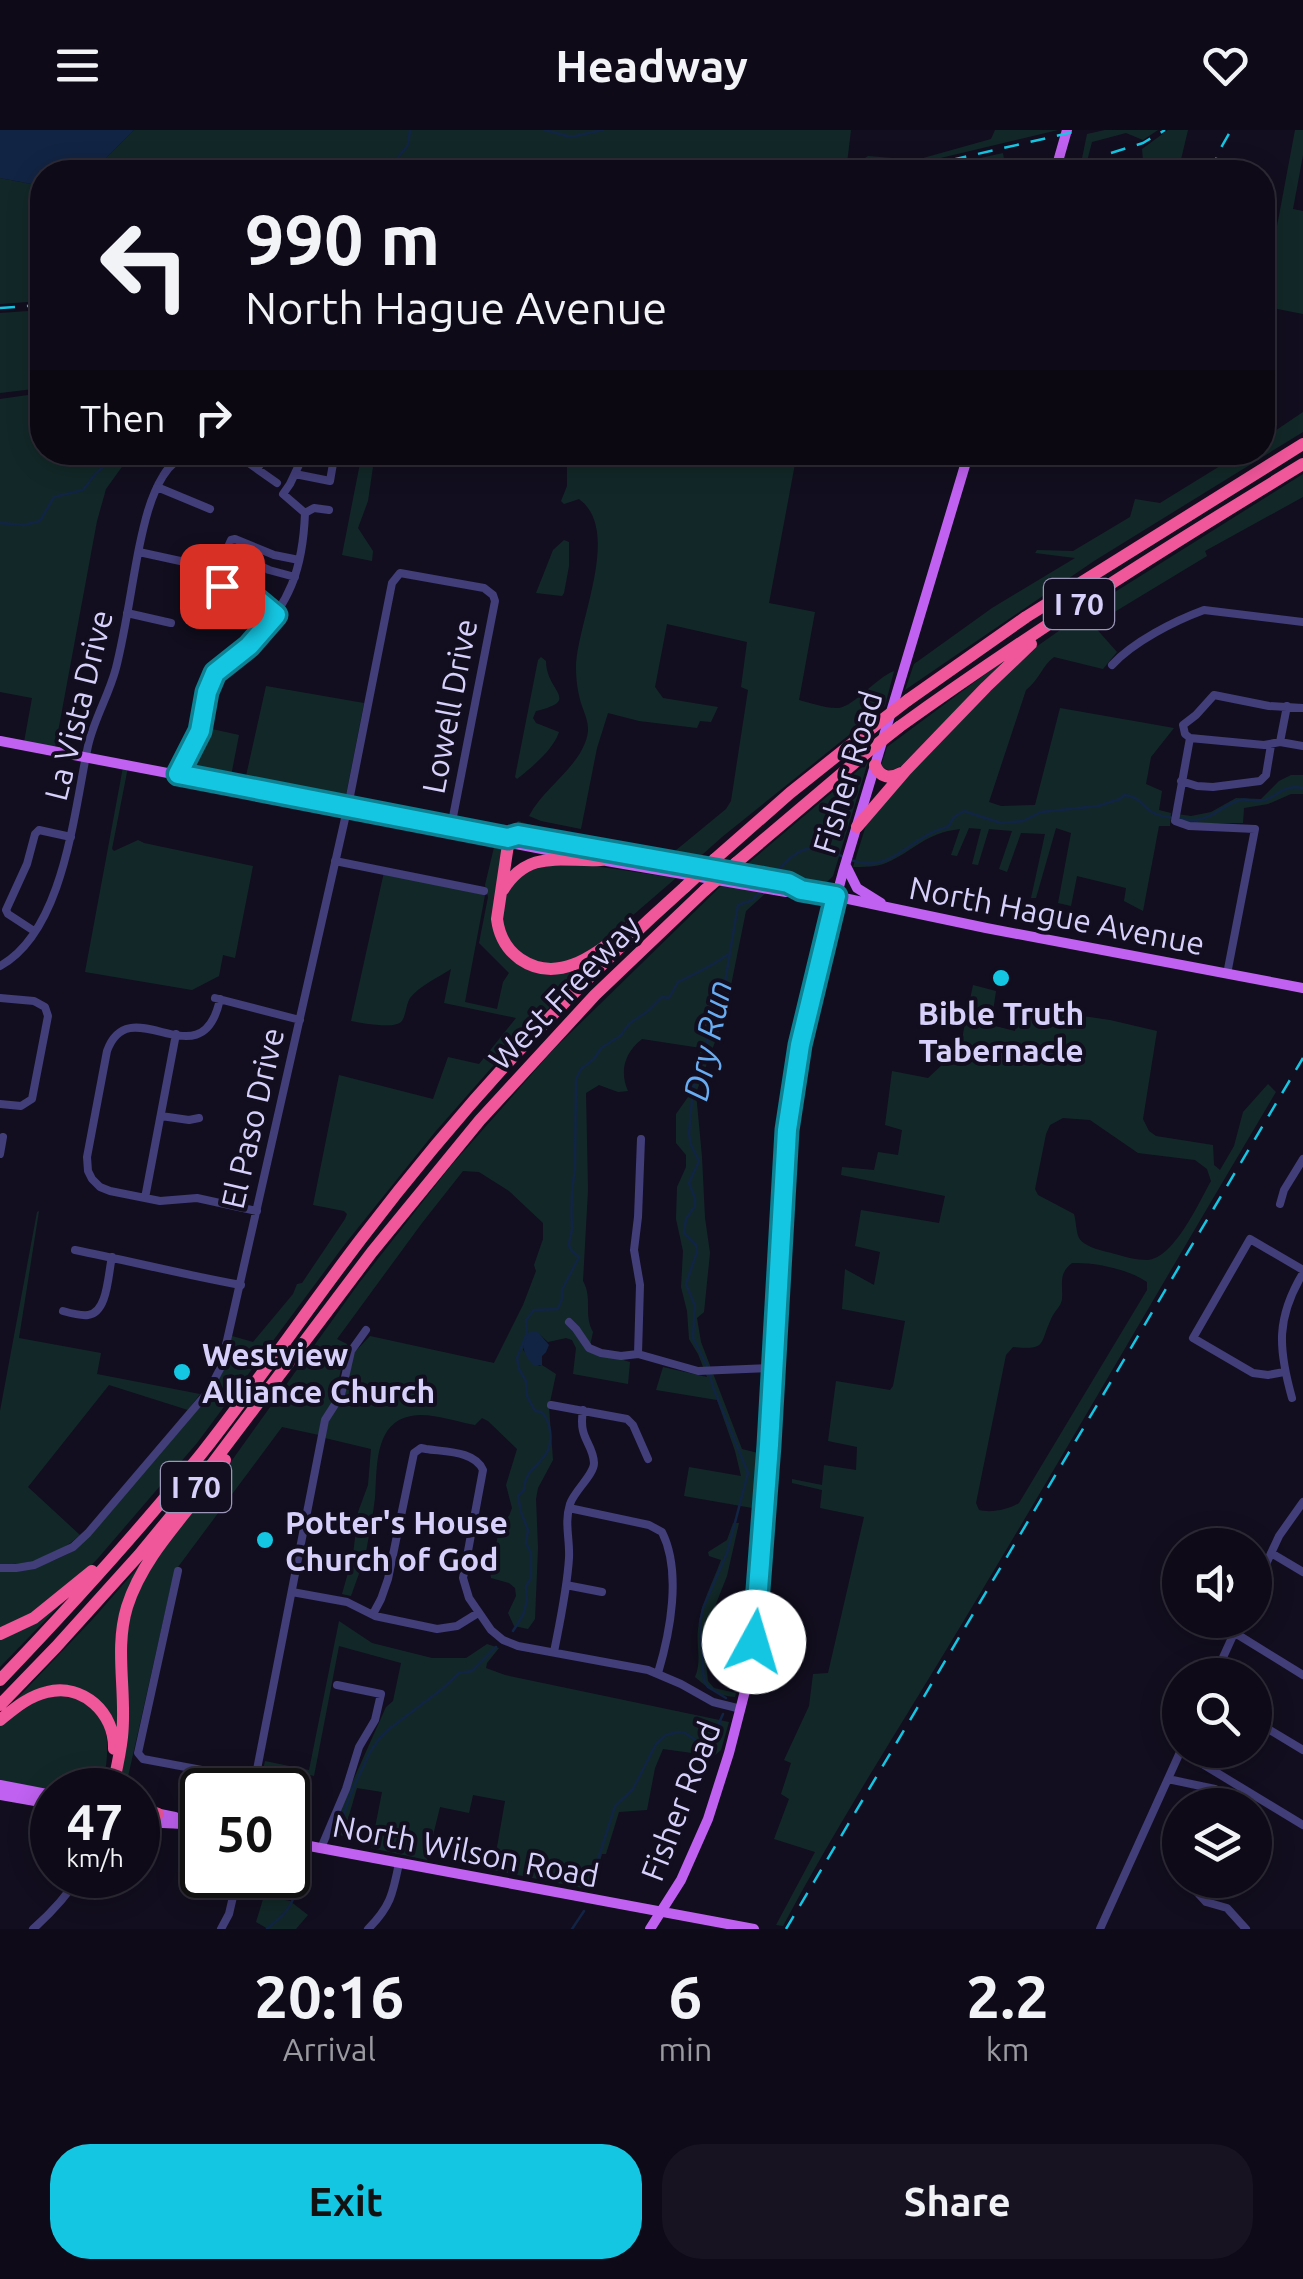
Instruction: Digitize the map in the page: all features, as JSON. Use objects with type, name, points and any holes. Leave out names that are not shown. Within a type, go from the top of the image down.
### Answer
[{"type":"highway","name":"West Freeway","points":[[1275,461],[1303,444]]},
{"type":"highway","name":"West Freeway","points":[[0,1705],[139,1555],[191,1492],[372,1252],[480,1120],[595,995],[705,890],[866,754],[981,668],[1303,464]]},
{"type":"highway","name":"West Freeway","points":[[0,1680],[136,1533],[204,1450],[421,1164],[539,1030],[667,902],[790,793],[908,700],[1026,616],[1269,465]]},
{"type":"highway","points":[[857,827],[986,686],[1028,646],[1103,588]]},
{"type":"highway","points":[[875,766],[888,777],[906,770]]},
{"type":"highway","points":[[508,838],[498,928],[506,946],[531,966],[546,970],[562,968],[590,956],[667,902]]},
{"type":"highway","points":[[498,902],[514,874],[531,864],[560,858],[601,860]]},
{"type":"highway","points":[[116,1768],[122,1737],[121,1636],[134,1588],[150,1559],[213,1479],[274,1385]]},
{"type":"highway","points":[[0,1634],[51,1607],[136,1533]]},
{"type":"highway","points":[[0,1720],[24,1702],[49,1691],[65,1690],[93,1701],[105,1714],[114,1736],[112,1768]]},
{"type":"main road","points":[[1058,160],[1067,130]]},
{"type":"main road","name":"Fisher Road","points":[[650,1929],[681,1880],[708,1818],[741,1709],[759,1602],[790,1108],[810,996],[836,896],[966,465]]},
{"type":"main road","name":"North Hague Avenue","points":[[0,741],[508,838],[516,844],[786,892],[801,890],[836,896],[1303,988]]},
{"type":"main road","name":"North Hague Avenue","points":[[508,838],[518,835],[766,879],[801,890]]},
{"type":"main road","points":[[847,859],[857,888],[888,907]]},
{"type":"main road","points":[[0,1785],[30,1791]]},
{"type":"main road","points":[[0,1795],[30,1800]]},
{"type":"main road","name":"North Wilson Road","points":[[310,1846],[754,1929]]},
{"type":"street","name":"La Vista Drive","points":[[0,966],[34,932],[50,902],[71,838],[92,734],[110,691],[145,521],[157,486],[171,465]]},
{"type":"street","points":[[252,465],[278,483]]},
{"type":"street","points":[[258,469],[260,465]]},
{"type":"street","points":[[300,465],[282,494],[305,513]]},
{"type":"street","points":[[296,474],[330,481],[332,465]]},
{"type":"street","points":[[157,486],[210,510]]},
{"type":"street","points":[[305,513],[314,508],[329,510]]},
{"type":"street","points":[[178,774],[200,731],[211,678],[270,624],[287,599],[299,560],[305,513]]},
{"type":"street","points":[[295,576],[270,570],[227,549],[235,538],[274,555],[299,560]]},
{"type":"street","points":[[138,552],[194,564]]},
{"type":"street","name":"El Paso Drive","points":[[0,1568],[34,1565],[72,1547],[88,1533],[208,1392],[218,1375],[347,808],[392,583],[396,575],[403,573],[484,588],[492,594]]},
{"type":"street","points":[[270,624],[216,600],[222,586],[258,600],[276,615]]},
{"type":"street","name":"Lowell Drive","points":[[451,827],[494,601],[492,594]]},
{"type":"street","points":[[1112,666],[1124,652],[1204,610],[1303,622]]},
{"type":"street","points":[[127,614],[171,623]]},
{"type":"street","points":[[1303,708],[1214,695],[1183,725],[1190,738],[1303,746]]},
{"type":"street","points":[[1181,781],[1212,787],[1260,782],[1266,775],[1287,706]]},
{"type":"street","points":[[1190,738],[1175,816],[1189,826],[1255,828],[1226,974]]},
{"type":"street","points":[[34,932],[8,914],[7,908],[27,864],[35,832],[71,838]]},
{"type":"street","points":[[334,861],[484,891]]},
{"type":"street","points":[[0,998],[42,1004],[48,1020],[34,1093],[27,1104],[0,1104]]},
{"type":"street","points":[[257,1212],[197,1198],[169,1202],[146,1198],[105,1189],[92,1179],[87,1157],[104,1068],[109,1046],[120,1032],[132,1027],[191,1036],[205,1032],[214,1021],[218,999],[300,1020]]},
{"type":"street","points":[[146,1198],[176,1034]]},
{"type":"street","points":[[161,1116],[199,1118]]},
{"type":"street","points":[[0,1154],[4,1137]]},
{"type":"street","points":[[638,1354],[640,1286],[634,1250],[641,1139]]},
{"type":"street","points":[[1280,1204],[1303,1159]]},
{"type":"street","points":[[1284,1372],[1253,1373],[1193,1338],[1250,1239],[1303,1271],[1286,1306],[1280,1345],[1292,1398]]},
{"type":"street","points":[[75,1250],[240,1285]]},
{"type":"street","points":[[63,1312],[87,1316],[99,1310],[112,1258]]},
{"type":"street","points":[[569,1322],[592,1350],[621,1356],[638,1354],[692,1370],[773,1368]]},
{"type":"street","points":[[257,1768],[326,1420],[342,1395],[350,1351],[366,1330]]},
{"type":"street","points":[[551,1404],[627,1419],[648,1458]]},
{"type":"street","points":[[554,1652],[570,1554],[566,1532],[568,1508],[594,1461],[581,1426],[583,1410]]},
{"type":"street","points":[[372,1614],[388,1579],[414,1452],[426,1449],[474,1457],[482,1470],[463,1578],[469,1598],[491,1630],[518,1646],[658,1674],[712,1702],[741,1709]]},
{"type":"street","points":[[1272,1551],[1303,1502]]},
{"type":"street","points":[[568,1508],[648,1525],[662,1532],[672,1578],[666,1645],[658,1674]]},
{"type":"street","points":[[1272,1554],[1303,1572]]},
{"type":"street","points":[[178,1571],[138,1753],[143,1759],[181,1768]]},
{"type":"street","points":[[566,1585],[602,1592]]},
{"type":"street","points":[[292,1592],[347,1602],[372,1614],[443,1629],[457,1626],[478,1613]]},
{"type":"street","points":[[1243,1638],[1303,1674]]},
{"type":"street","points":[[320,1848],[346,1789],[359,1747],[375,1720],[382,1694],[337,1684]]},
{"type":"street","points":[[1272,1731],[1303,1750]]},
{"type":"street","points":[[1100,1929],[1173,1768]]},
{"type":"street","points":[[1211,1768],[1303,1824]]},
{"type":"street","points":[[1168,1779],[1209,1788]]},
{"type":"street","points":[[370,1928],[392,1898],[399,1863]]},
{"type":"street","points":[[33,1929],[64,1898]]},
{"type":"street","points":[[221,1929],[233,1898]]},
{"type":"street","points":[[1202,1898],[1227,1908],[1246,1929]]},
{"type":"green space","points":[[134,130],[851,130],[847,160],[104,160]]},
{"type":"green space","points":[[995,130],[1058,130],[932,160],[916,160],[991,139]]},
{"type":"green space","points":[[1158,130],[1143,140],[1126,133],[1092,142],[1087,160],[1082,160],[1087,134]]},
{"type":"green space","points":[[1168,130],[1188,130],[1181,160],[1143,160],[1142,149]]},
{"type":"green space","points":[[1295,130],[1303,130],[1303,155],[1293,209],[1303,211],[1303,314],[1275,309],[1275,237]]},
{"type":"green space","points":[[1003,153],[1004,159],[999,160],[972,160]]},
{"type":"green space","points":[[868,156],[916,160],[862,160]]},
{"type":"green space","points":[[0,178],[30,184],[30,302],[0,304]]},
{"type":"green space","points":[[30,311],[30,389],[0,393],[0,313]]},
{"type":"green space","points":[[30,395],[30,465],[123,465],[106,489],[97,521],[55,748],[24,742],[32,698],[0,692],[0,399]]},
{"type":"green space","points":[[1303,412],[1303,432],[1275,449],[1275,431]]},
{"type":"green space","points":[[360,465],[373,465],[368,501],[358,528],[373,551],[372,561],[342,555]]},
{"type":"green space","points":[[567,465],[795,465],[769,603],[815,612],[799,700],[839,708],[894,671],[885,706],[693,863],[518,832],[514,826],[518,821],[576,836],[675,851],[731,801],[748,690],[741,687],[747,642],[667,624],[655,687],[663,698],[718,707],[711,722],[700,721],[697,728],[608,713],[581,829],[529,816],[574,762],[588,733],[576,668],[594,579],[597,533],[592,514],[579,499],[564,504],[561,501],[567,486]]},
{"type":"green space","points":[[1222,465],[1250,465],[1094,561],[905,690],[914,664],[992,608],[1075,558],[1035,553],[1037,550],[1073,551],[1130,517],[1135,499],[1160,503]]},
{"type":"green space","points":[[1303,474],[1303,497],[1205,551],[1207,556],[1093,625],[1117,652],[1103,669],[1054,657],[1026,690],[989,802],[1001,806],[1035,805],[1060,708],[1174,728],[1151,757],[1146,784],[1162,791],[1159,810],[1171,813],[1170,826],[1159,826],[1143,911],[1124,901],[1126,888],[1077,876],[1071,906],[1058,903],[1071,833],[1056,828],[1036,898],[1031,898],[1045,834],[1021,833],[1007,872],[999,869],[1012,831],[989,829],[978,865],[972,864],[981,829],[969,828],[957,856],[951,855],[960,829],[929,838],[882,864],[853,867],[867,822],[879,806],[1026,654],[1107,597]]},
{"type":"green space","points":[[564,540],[569,542],[569,566],[564,593],[536,593],[553,550]]},
{"type":"green space","points":[[541,657],[546,661],[559,699],[536,711],[533,718],[559,732],[547,752],[517,779],[538,660]]},
{"type":"green space","points":[[1007,658],[901,766],[890,771],[881,766],[887,747]]},
{"type":"green space","points":[[266,686],[364,703],[345,800],[241,783],[246,776]]},
{"type":"green space","points":[[203,727],[239,735],[230,781],[186,773],[183,768]]},
{"type":"green space","points":[[868,762],[833,876],[823,886],[739,871]]},
{"type":"green space","points":[[123,767],[128,767],[114,851],[138,840],[253,866],[235,958],[223,955],[219,976],[192,990],[85,972]]},
{"type":"green space","points":[[1291,775],[1303,775],[1303,794],[1244,808],[1243,823],[1177,821],[1177,814],[1211,812],[1236,798],[1261,799]]},
{"type":"green space","points":[[495,843],[505,845],[494,926],[534,968],[601,954],[435,1132],[345,1244],[197,1443],[99,1557],[52,1602],[0,1630],[0,1571],[38,1566],[73,1551],[223,1369],[232,1336],[253,1342],[297,1284],[302,1283],[345,1219],[344,1211],[313,1205],[339,1075],[433,1099],[448,1057],[479,1064],[516,1018],[444,1003],[451,969],[414,994],[401,1022],[385,1025],[351,1021],[384,872],[485,895],[465,1002],[497,1009],[509,973],[479,943],[488,897],[485,885]]},
{"type":"green space","points":[[567,862],[676,878],[588,954],[560,965],[537,963],[518,953],[502,929],[501,903],[522,872]]},
{"type":"green space","points":[[721,886],[768,891],[746,911],[725,1015],[696,1093],[710,1253],[704,1312],[697,1318],[701,1342],[742,1449],[762,1454],[758,1509],[684,1496],[689,1467],[741,1476],[735,1451],[717,1400],[656,1390],[663,1367],[707,1377],[689,1339],[681,1287],[683,1251],[676,1219],[677,1187],[686,1167],[686,1155],[676,1143],[676,1114],[688,1097],[701,1048],[642,1039],[625,1062],[628,1091],[618,1092],[599,1085],[586,1093],[588,1190],[583,1281],[593,1332],[589,1350],[630,1362],[628,1384],[573,1374],[576,1348],[566,1338],[548,1342],[538,1333],[525,1343],[523,1350],[539,1366],[556,1374],[549,1407],[553,1460],[536,1499],[535,1619],[528,1629],[514,1626],[508,1613],[516,1596],[515,1588],[491,1578],[490,1571],[501,1522],[512,1508],[506,1485],[517,1449],[482,1418],[475,1425],[417,1415],[391,1426],[378,1455],[364,1558],[351,1596],[342,1594],[353,1555],[358,1512],[368,1485],[371,1449],[325,1438],[329,1418],[345,1395],[353,1354],[370,1336],[494,1363],[536,1271],[543,1223],[509,1191],[479,1172],[463,1171],[337,1339],[347,1344],[334,1399],[319,1435],[282,1427],[178,1567],[130,1768],[121,1768],[126,1632],[136,1592],[164,1547],[210,1491],[359,1283],[450,1167],[554,1049]]},
{"type":"green space","points":[[973,985],[996,991],[991,1025],[1015,1031],[1021,1007],[1157,1031],[1143,1119],[1156,1136],[1213,1145],[1214,1165],[1220,1170],[1234,1146],[1243,1112],[1268,1084],[1276,1092],[783,1926],[776,1925],[815,1852],[774,1839],[789,1799],[781,1794],[791,1763],[784,1760],[809,1706],[813,1674],[828,1673],[864,1517],[820,1508],[822,1490],[792,1483],[792,1479],[822,1485],[824,1465],[856,1470],[857,1447],[828,1441],[836,1381],[890,1390],[893,1386],[905,1321],[842,1309],[845,1269],[874,1285],[880,1252],[855,1246],[861,1210],[939,1223],[945,1196],[841,1175],[842,1167],[874,1170],[878,1152],[898,1155],[902,1130],[885,1125],[892,1071],[928,1078],[960,1048]],"holes":[[[1063,1118],[1090,1120],[1138,1153],[1195,1160],[1207,1169],[1211,1181],[1185,1228],[1167,1250],[1143,1260],[1090,1247],[1079,1238],[1074,1214],[1038,1195],[1035,1189],[1046,1134],[1050,1125]],[[1072,1263],[1130,1273],[1147,1282],[1147,1290],[1019,1503],[999,1510],[979,1510],[976,1503],[1006,1355],[1013,1347],[1032,1348],[1040,1344],[1061,1302],[1063,1275]]]},
{"type":"green space","points":[[39,1211],[19,1338],[101,1353],[97,1374],[200,1394],[188,1410],[109,1385],[28,1487],[80,1535],[43,1558],[0,1564],[0,1411]]},
{"type":"green space","points":[[733,1523],[739,1523],[727,1576],[710,1619],[706,1663],[708,1681],[714,1688],[736,1693],[735,1697],[718,1693],[695,1677],[699,1620],[721,1560],[708,1552],[727,1540]]},
{"type":"green space","points":[[141,1564],[130,1590],[119,1738],[75,1689],[11,1705],[92,1620]]},
{"type":"green space","points":[[58,1607],[0,1667],[0,1637]]},
{"type":"green space","points":[[339,1621],[372,1643],[432,1658],[466,1658],[487,1644],[499,1648],[486,1668],[505,1675],[729,1722],[721,1750],[714,1756],[663,1749],[647,1810],[619,1812],[592,1890],[493,1870],[505,1801],[473,1795],[469,1813],[440,1807],[427,1860],[371,1848],[382,1792],[357,1788],[343,1836],[330,1832],[386,1707],[393,1701],[401,1663],[339,1646],[314,1776],[310,1775]]},
{"type":"green space","points":[[66,1694],[97,1712],[106,1732],[106,1768],[30,1768],[30,1786],[0,1781],[0,1725],[43,1697]]},
{"type":"green space","points":[[265,1761],[299,1768],[263,1768]]},
{"type":"green space","points":[[263,1898],[290,1901],[308,1915],[296,1929],[268,1929],[256,1922]]},
{"type":"water","points":[[0,130],[134,130],[104,160],[30,160],[30,184],[0,178]]},
{"type":"water","points":[[538,1332],[549,1345],[542,1365],[534,1366],[524,1350],[524,1342],[527,1333]]},
{"type":"waterway","points":[[396,160],[408,145],[410,130]]},
{"type":"waterway","points":[[545,130],[571,137],[602,130]]},
{"type":"waterway","points":[[0,523],[24,525],[40,521],[54,497],[83,490],[106,465]]},
{"type":"waterway","name":"Dry Run","points":[[851,860],[865,864],[889,859],[948,827],[964,811],[1001,823],[1023,821],[1041,812],[1098,806],[1124,795],[1159,815],[1195,820],[1240,800],[1265,800],[1289,788],[1303,788]]},
{"type":"waterway","name":"Dry Run","points":[[774,875],[790,858],[805,850],[822,849],[844,857]]},
{"type":"waterway","name":"Dry Run","points":[[726,1698],[704,1681],[700,1623],[727,1553],[748,1473],[693,1338],[695,1306],[686,1284],[697,1252],[696,1245],[684,1233],[686,1219],[695,1206],[689,1183],[699,1161],[689,1134],[693,1088],[725,982],[738,905],[753,900],[759,892]]},
{"type":"waterway","points":[[513,1631],[523,1615],[526,1586],[531,1578],[528,1530],[518,1496],[530,1472],[548,1450],[550,1435],[545,1416],[535,1411],[527,1396],[517,1358],[527,1333],[526,1320],[534,1310],[558,1309],[562,1290],[579,1257],[569,1245],[576,1079],[601,1048],[662,997],[669,998],[678,982],[727,955]]},
{"type":"waterway","points":[[336,1836],[352,1791],[379,1739],[459,1673],[472,1671],[496,1647]]},
{"type":"waterway","name":"Dry Run","points":[[590,1885],[615,1806],[633,1789],[656,1744],[666,1735],[678,1732],[700,1743],[721,1729],[723,1714]]},
{"type":"waterway","points":[[267,1929],[288,1909],[293,1898]]},
{"type":"waterway","name":"Dry Run","points":[[572,1929],[584,1911]]},
{"type":"railway","points":[[951,160],[1082,130]]},
{"type":"railway","points":[[1111,153],[1143,143],[1165,130]]},
{"type":"railway","points":[[1216,160],[1231,130]]},
{"type":"railway","points":[[0,308],[30,306]]},
{"type":"railway","points":[[786,1929],[1303,1058]]},
{"type":"place","name":"Bible Truth Tabernacle","points":[[1001,978]]},
{"type":"place","name":"Westview Alliance Church","points":[[182,1372]]},
{"type":"place","name":"Potter's House Church of God","points":[[265,1540]]},
{"type":"route","points":[[222,586],[258,600],[276,615],[249,646],[211,678],[200,731],[178,774],[508,838],[518,835],[788,883],[801,890],[836,896],[810,996],[787,1130],[754,1642]]}]
